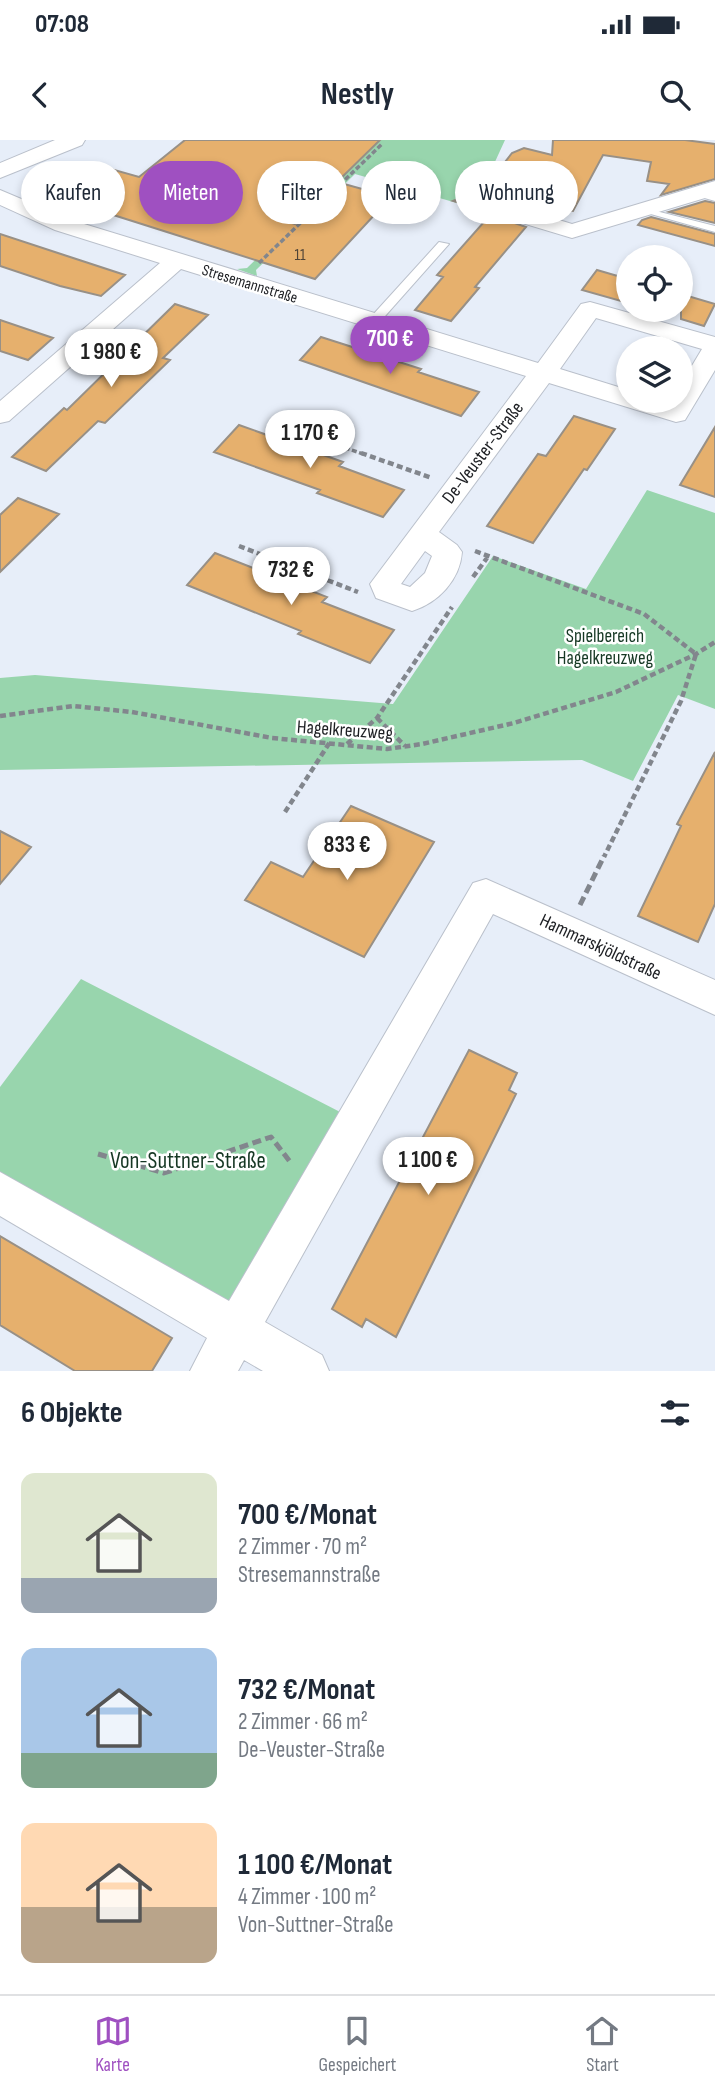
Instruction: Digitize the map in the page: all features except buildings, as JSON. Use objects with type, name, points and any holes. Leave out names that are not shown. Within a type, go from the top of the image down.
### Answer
[{"type":"street","points":[[0,172],[74,140]]},
{"type":"street","points":[[549,224],[572,231],[709,193]]},
{"type":"street","name":"Stresemannstraße","points":[[0,197],[63,225],[616,395]]},
{"type":"street","points":[[0,415],[176,261]]},
{"type":"street","points":[[544,373],[590,309],[715,347],[693,385]]},
{"type":"street","name":"De-Veuster-Straße","points":[[427,527],[530,387],[544,373]]},
{"type":"street","name":"Hammarskjöldstraße","points":[[320,1183],[486,894],[715,998]]},
{"type":"street","points":[[214,1371],[320,1183]]},
{"type":"street","points":[[0,1194],[306,1371]]},
{"type":"lane","points":[[644,209],[715,229]]},
{"type":"lane","points":[[374,321],[443,244]]},
{"type":"path","points":[[347,178],[382,144]]},
{"type":"path","points":[[241,281],[299,224]]},
{"type":"path","points":[[274,423],[457,487]]},
{"type":"path","points":[[427,527],[487,558],[644,614],[696,654],[681,701],[568,930]]},
{"type":"path","points":[[239,546],[365,595]]},
{"type":"path","points":[[472,580],[487,558]]},
{"type":"path","points":[[346,744],[377,718],[456,602]]},
{"type":"path","points":[[428,619],[440,624]]},
{"type":"path","name":"Hagelkreuzweg","points":[[0,716],[73,706],[132,712],[272,738],[387,749],[514,723],[616,692],[696,654],[715,642]]},
{"type":"path","points":[[377,718],[405,746]]},
{"type":"path","points":[[285,811],[330,742]]},
{"type":"path","points":[[98,1154],[164,1173],[271,1138],[296,1170],[320,1183]]},
{"type":"green space","points":[[380,140],[505,140],[495,161],[455,161],[455,202],[441,198],[441,161],[361,161],[361,176],[355,174],[347,182],[347,172]]},
{"type":"green space","points":[[293,224],[303,224],[256,270],[257,276],[237,269],[247,268]]},
{"type":"green space","name":"Spielbereich Hagelkreuzweg","points":[[647,490],[715,513],[715,709],[678,695],[633,781],[582,760],[0,770],[0,678],[35,675],[393,704],[493,556],[586,589]]},
{"type":"green space","name":"Von-Suttner-Straße","points":[[81,979],[344,1114],[236,1302],[219,1308],[0,1181],[0,1087]]}]
